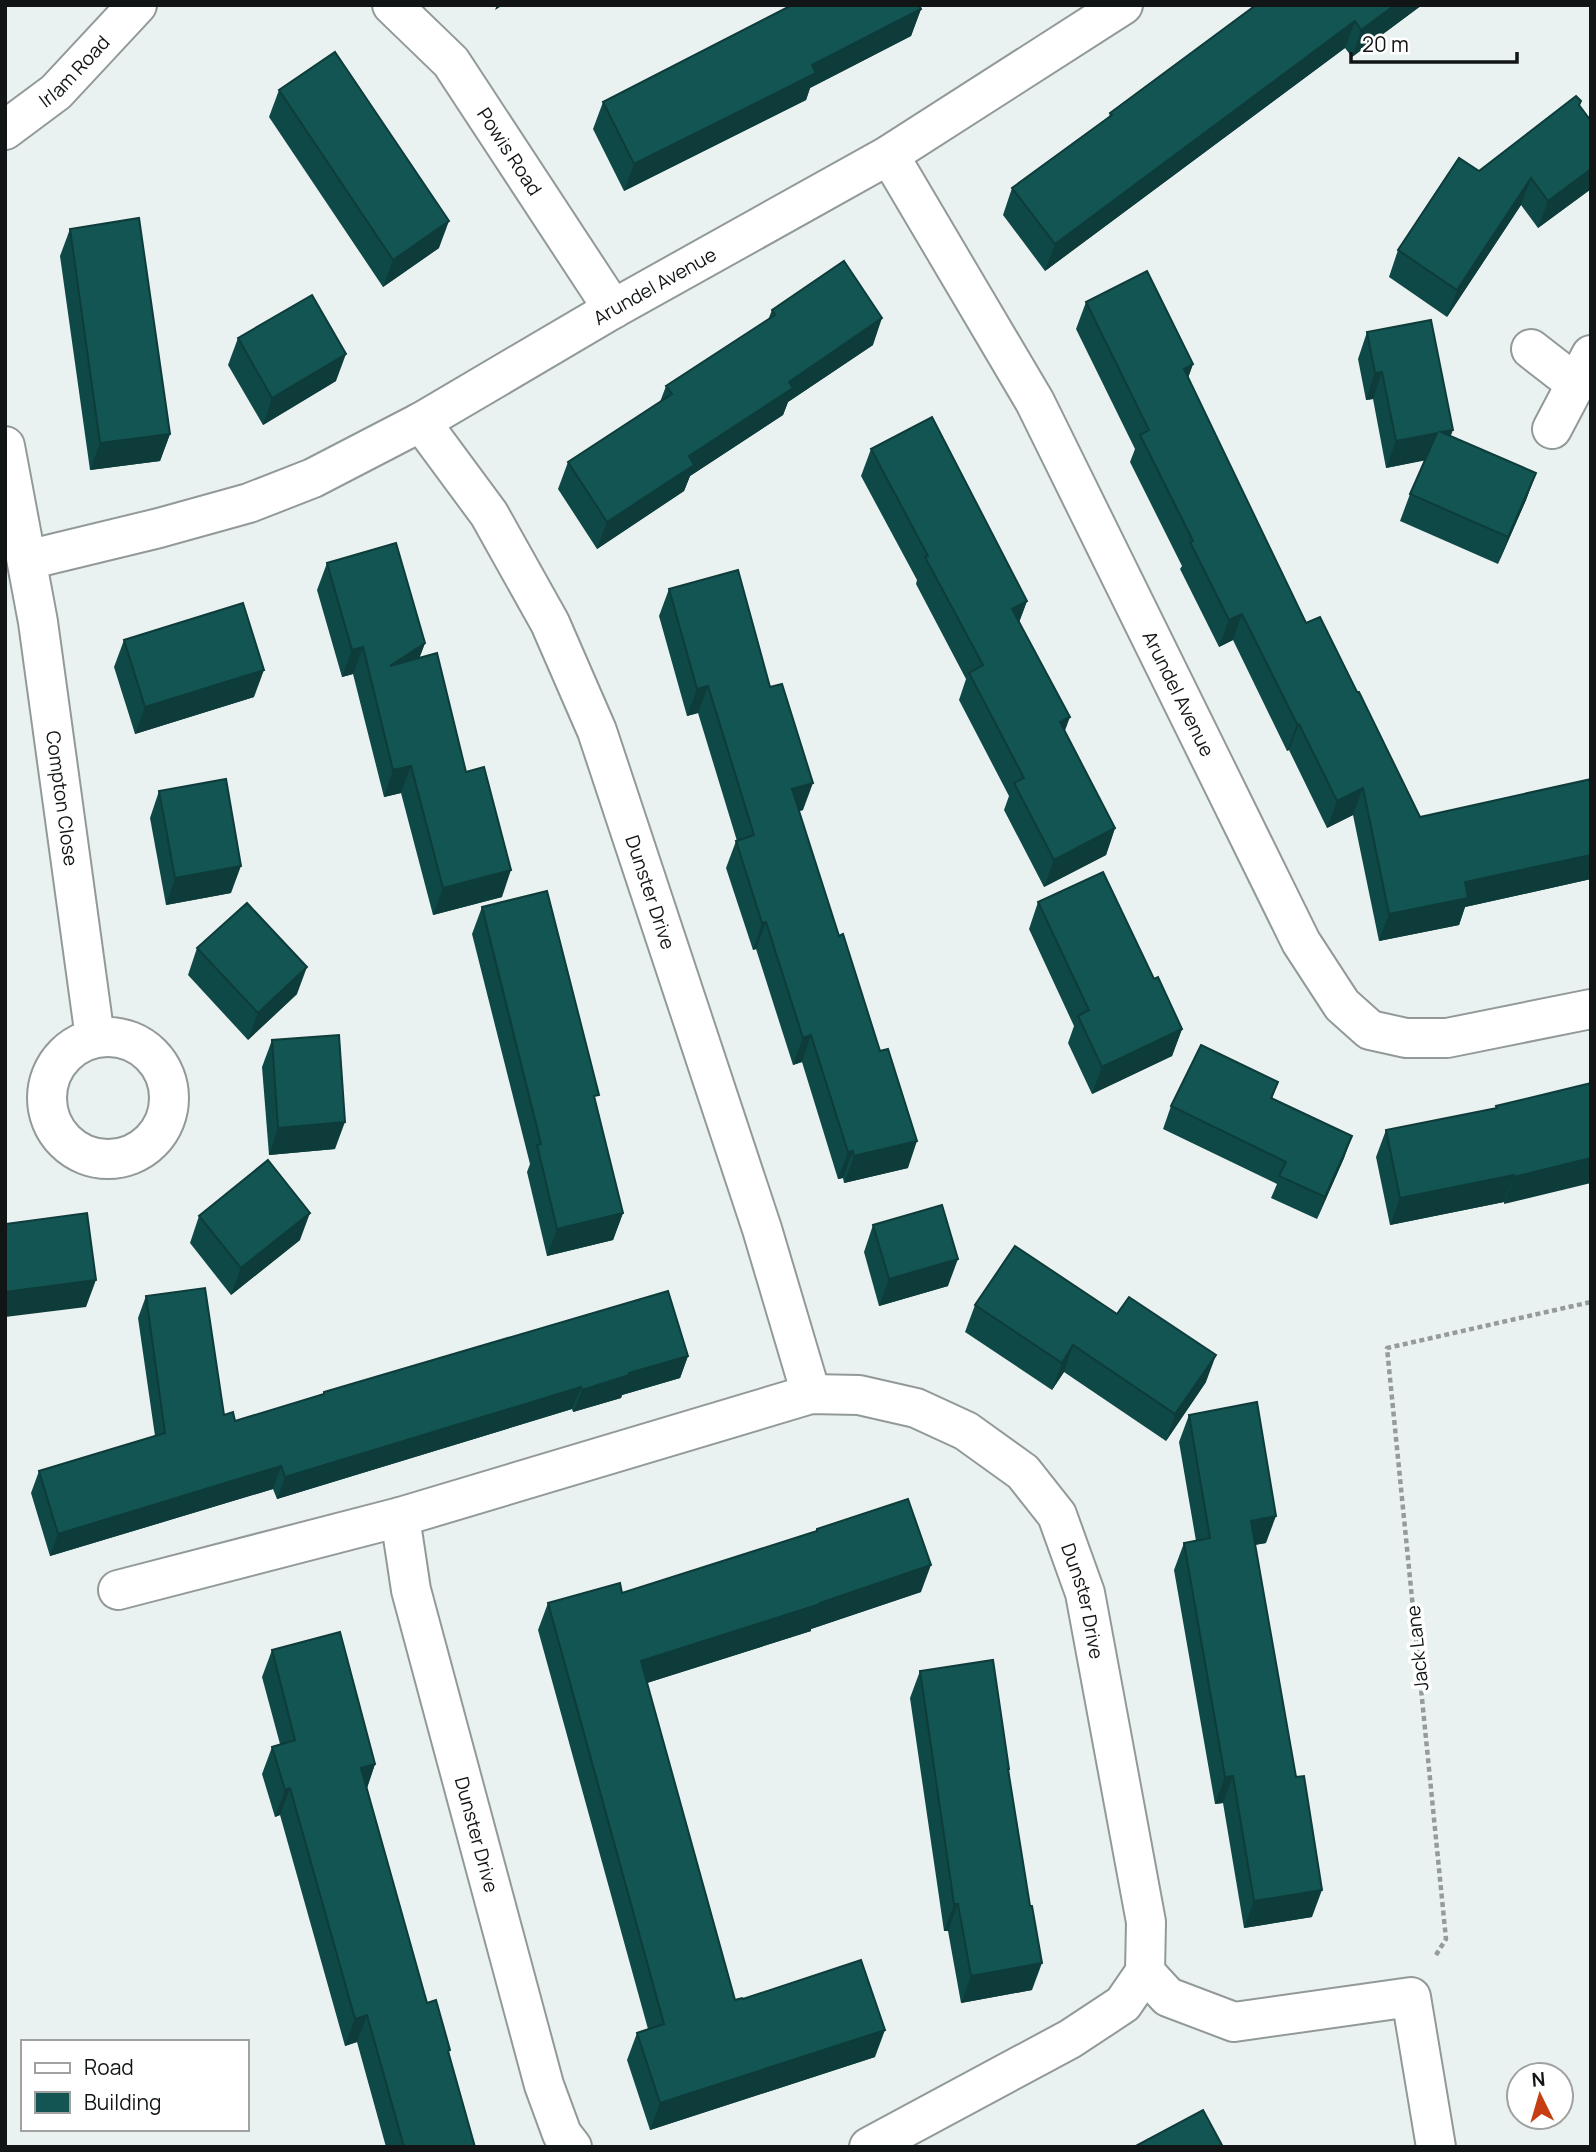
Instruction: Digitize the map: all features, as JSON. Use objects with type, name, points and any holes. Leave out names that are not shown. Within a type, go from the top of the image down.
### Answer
[{"type":"street","name":"Irlam Road","points":[[5,130],[56,92],[137,5]]},
{"type":"street","name":"Powis Road","points":[[392,5],[451,62],[613,309]]},
{"type":"street","name":"Arundel Avenue","points":[[421,422],[613,309],[889,155],[1123,5]]},
{"type":"street","name":"Arundel Avenue","points":[[889,155],[1035,402],[1301,942],[1342,1005],[1370,1030],[1406,1038],[1447,1038],[1591,1009]]},
{"type":"street","points":[[1531,349],[1583,370],[1552,429]]},
{"type":"street","points":[[27,560],[248,503],[313,478],[421,422]]},
{"type":"street","name":"Dunster Drive","points":[[421,422],[489,514],[550,624],[597,731],[762,1229],[811,1394]]},
{"type":"street","name":"Compton Close","points":[[5,446],[38,622],[95,1038]]},
{"type":"street","name":"Dunster Drive","points":[[118,1590],[400,1517],[811,1394],[859,1395],[916,1408],[967,1431],[1023,1472],[1057,1515],[1084,1593],[1146,1922],[1145,1972]]},
{"type":"street","name":"Dunster Drive","points":[[400,1517],[411,1590],[544,2085],[562,2134],[572,2147]]},
{"type":"street","points":[[869,2147],[1070,2039],[1123,2004],[1145,1972],[1168,1997],[1234,2022],[1411,1997],[1436,2147]]},
{"type":"path","name":"Jack Lane","points":[[1411,1997],[1446,1939],[1387,1348],[1591,1302]]},
{"type":"building","points":[[792,5],[919,5],[921,9],[812,65],[816,73],[634,164],[603,102]]},
{"type":"building","points":[[1256,5],[1395,5],[1361,30],[1355,21],[1055,244],[1012,188]]},
{"type":"building","points":[[335,52],[449,221],[393,260],[279,90]]},
{"type":"building","points":[[1576,96],[1591,121],[1591,169],[1548,201],[1531,178],[1457,290],[1398,250],[1459,158],[1479,171]]},
{"type":"building","points":[[139,218],[170,434],[100,443],[70,229]]},
{"type":"building","points":[[844,261],[882,318],[789,382],[793,388],[689,456],[694,465],[607,522],[568,462],[672,394],[666,386],[775,315],[772,310]]},
{"type":"building","points":[[1147,271],[1193,364],[1184,369],[1306,623],[1320,617],[1420,817],[1591,779],[1591,855],[1465,882],[1468,898],[1389,914],[1363,788],[1337,801],[1242,614],[1229,620],[1140,435],[1149,430],[1086,302]]},
{"type":"building","points":[[312,295],[346,354],[272,398],[238,338]]},
{"type":"building","points":[[1431,320],[1453,430],[1441,432],[1536,473],[1508,537],[1410,494],[1437,433],[1396,441],[1382,372],[1375,373],[1367,332]]},
{"type":"building","points":[[932,417],[1027,601],[1012,609],[1070,717],[1060,722],[1115,828],[1054,860],[1014,783],[1024,778],[969,673],[983,665],[871,449]]},
{"type":"building","points":[[396,543],[425,643],[390,666],[437,653],[466,772],[484,767],[511,870],[443,888],[411,766],[393,770],[363,647],[352,650],[327,563]]},
{"type":"building","points":[[738,570],[770,687],[782,684],[813,783],[792,789],[839,936],[843,934],[880,1051],[888,1049],[917,1141],[854,1156],[853,1151],[848,1152],[811,1035],[803,1038],[766,922],[762,923],[736,841],[754,835],[708,686],[697,689],[669,589]]},
{"type":"building","points":[[243,603],[264,670],[145,707],[124,640]]},
{"type":"building","points":[[226,779],[241,866],[175,878],[159,791]]},
{"type":"building","points":[[1103,872],[1154,979],[1158,977],[1182,1029],[1102,1067],[1078,1016],[1089,1010],[1038,902]]},
{"type":"building","points":[[547,891],[599,1095],[594,1096],[623,1213],[557,1229],[537,1145],[541,1144],[482,907]]},
{"type":"building","points":[[247,903],[307,967],[258,1013],[197,948]]},
{"type":"building","points":[[339,1035],[345,1122],[278,1128],[272,1040]]},
{"type":"building","points":[[1201,1045],[1278,1082],[1271,1098],[1352,1136],[1325,1197],[1279,1176],[1286,1162],[1171,1106]]},
{"type":"building","points":[[1591,1083],[1591,1158],[1514,1177],[1400,1198],[1386,1130],[1497,1108],[1496,1106]]},
{"type":"building","points":[[268,1160],[310,1213],[241,1268],[199,1216]]},
{"type":"building","points":[[942,1205],[958,1259],[889,1279],[873,1225]]},
{"type":"building","points":[[87,1213],[96,1280],[5,1292],[5,1224]]},
{"type":"building","points":[[1015,1246],[1117,1314],[1129,1297],[1216,1355],[1175,1414],[1073,1345],[1062,1363],[975,1305]]},
{"type":"building","points":[[205,1288],[224,1415],[233,1412],[235,1421],[324,1392],[668,1291],[688,1356],[285,1477],[281,1466],[58,1534],[39,1471],[165,1433],[146,1296]]},
{"type":"building","points":[[1257,1402],[1276,1516],[1251,1521],[1296,1777],[1304,1776],[1322,1890],[1254,1901],[1233,1776],[1225,1777],[1184,1543],[1210,1538],[1189,1415]]},
{"type":"building","points":[[908,1499],[931,1565],[820,1604],[641,1661],[735,2000],[861,1960],[885,2030],[660,2103],[637,2033],[664,2024],[548,1603],[620,1583],[622,1593]]},
{"type":"building","points":[[340,1632],[375,1764],[361,1768],[427,2003],[436,2000],[475,2147],[404,2147],[367,2015],[355,2019],[290,1788],[285,1790],[272,1747],[295,1740],[272,1650]]},
{"type":"building","points":[[993,1660],[1030,1906],[1042,1963],[971,1976],[958,1904],[954,1904],[920,1671]]},
{"type":"building","points":[[1203,2110],[1223,2147],[1134,2147]]}]
